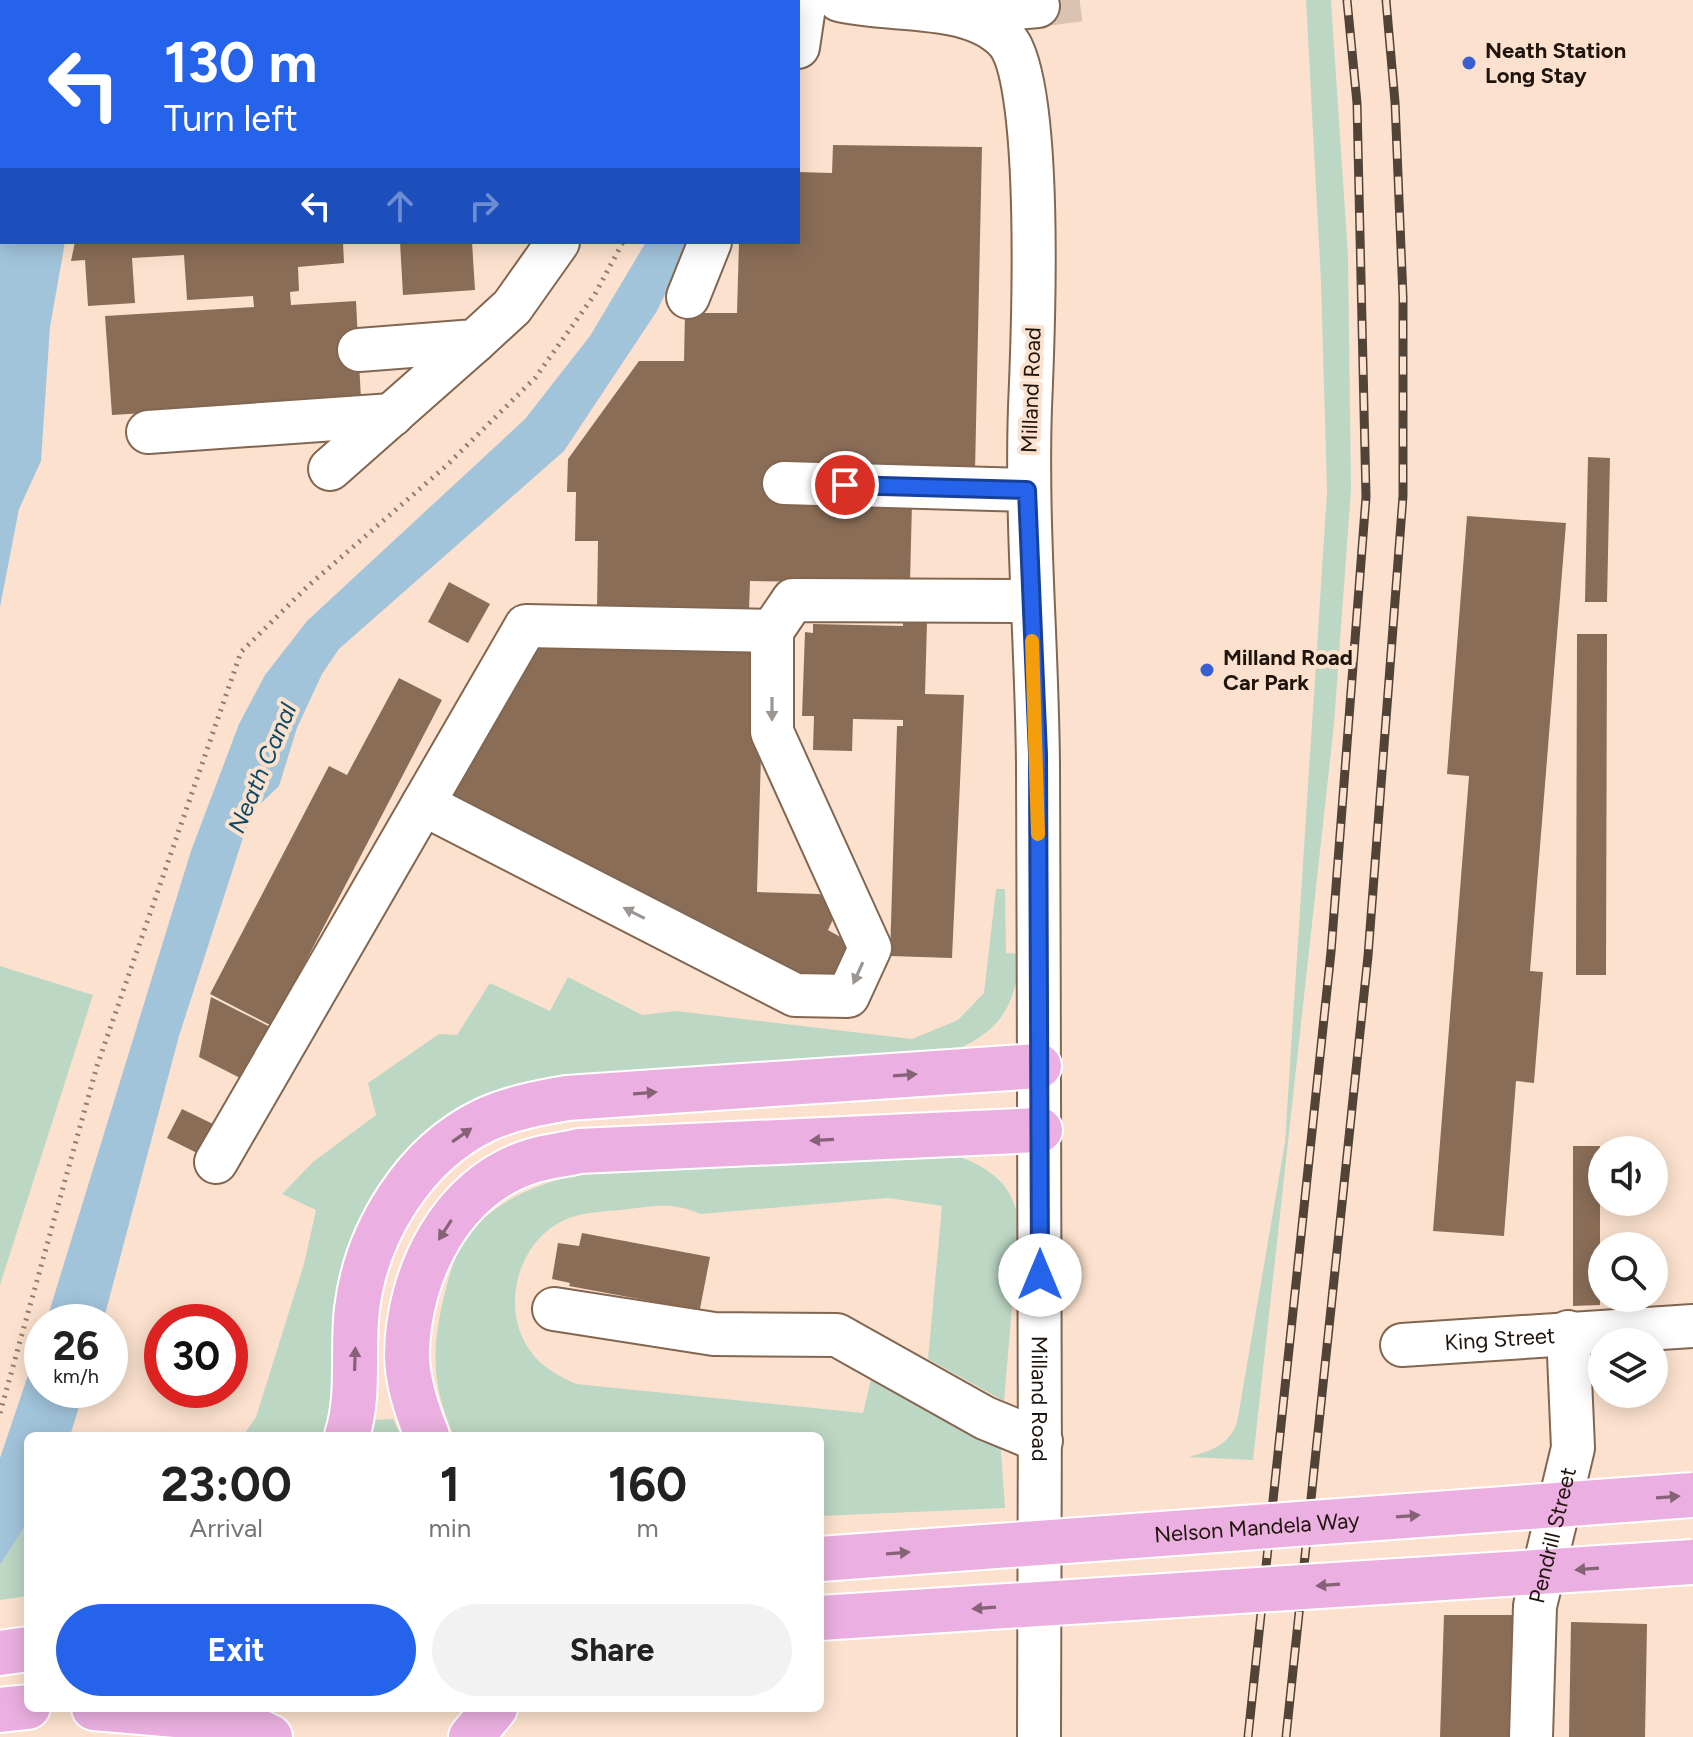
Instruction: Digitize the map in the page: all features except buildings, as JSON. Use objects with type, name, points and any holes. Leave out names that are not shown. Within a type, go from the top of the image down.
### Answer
[{"type":"main road","points":[[348,1432],[353,1416],[357,1312],[362,1274],[374,1239],[421,1168],[485,1120],[529,1104],[567,1098],[1039,1066]]},
{"type":"main road","points":[[426,1432],[411,1386],[407,1354],[418,1280],[449,1222],[475,1194],[530,1161],[579,1151],[1040,1130]]},
{"type":"main road","name":"Nelson Mandela Way","points":[[824,1559],[1693,1495]]},
{"type":"main road","points":[[824,1618],[1693,1562]]},
{"type":"main road","points":[[0,1653],[24,1650]]},
{"type":"main road","points":[[0,1710],[24,1707]]},
{"type":"main road","points":[[141,1712],[234,1720],[270,1737]]},
{"type":"main road","points":[[471,1737],[492,1712]]},
{"type":"street","points":[[800,34],[805,0]]},
{"type":"street","name":"Milland Road","points":[[839,0],[960,13],[987,23],[1008,42],[1020,66],[1026,102],[1033,315],[1027,490],[1038,755],[1039,1737]]},
{"type":"street","points":[[960,13],[1038,6]]},
{"type":"street","points":[[330,469],[512,307],[557,244]]},
{"type":"street","points":[[688,297],[709,244]]},
{"type":"street","points":[[359,350],[475,341]]},
{"type":"street","points":[[148,432],[392,415]]},
{"type":"street","points":[[784,483],[1027,490]]},
{"type":"street","points":[[423,804],[795,995],[848,996],[870,948],[772,732],[772,631],[793,600],[1030,601]]},
{"type":"street","points":[[216,1162],[526,626],[772,631]]},
{"type":"street","points":[[554,1309],[587,1317],[714,1334],[837,1335],[985,1418],[1041,1441]]},
{"type":"street","name":"King Street","points":[[1402,1345],[1693,1326]]},
{"type":"street","name":"Pendrill Street","points":[[1531,1737],[1535,1606],[1573,1448],[1568,1332]]},
{"type":"path","points":[[0,1413],[97,1066],[241,652],[308,586],[446,466],[535,378],[595,294],[622,244]]},
{"type":"green space","points":[[1306,0],[1331,0],[1348,256],[1351,489],[1334,724],[1253,1460],[1189,1457],[1224,1442],[1237,1423],[1285,1142],[1327,492],[1321,282]]},
{"type":"green space","points":[[996,889],[1005,889],[1006,953],[1020,954],[1014,991],[992,1028],[947,1054],[441,1122],[325,1432],[246,1432],[256,1417],[304,1264],[316,1210],[282,1194],[313,1162],[376,1115],[368,1083],[439,1034],[457,1035],[490,983],[550,1011],[568,977],[642,1015],[676,1011],[912,1039],[958,1020],[984,993]]},
{"type":"green space","points":[[0,966],[93,995],[0,1285]]},
{"type":"green space","points":[[932,1147],[990,1172],[1009,1193],[1019,1225],[1004,1401],[928,1359],[942,1206],[888,1198],[700,1214],[673,1206],[657,1206],[574,1217],[557,1224],[531,1249],[522,1265],[515,1301],[516,1319],[531,1352],[552,1371],[576,1384],[863,1413],[874,1367],[1000,1437],[1005,1508],[824,1516],[824,1432],[452,1432],[438,1389],[435,1359],[445,1292],[460,1248],[479,1223],[514,1198],[554,1181],[617,1166]]},
{"type":"green space","points":[[393,1419],[399,1432],[370,1432],[374,1420]]},
{"type":"green space","points":[[24,1527],[24,1597],[0,1600],[0,1565]]},
{"type":"water","points":[[0,244],[65,244],[50,327],[41,461],[19,509],[0,607]]},
{"type":"water","name":"Neath Canal","points":[[645,244],[689,244],[657,311],[564,451],[339,649],[322,674],[297,728],[279,786],[251,813],[179,1036],[108,1304],[52,1304],[191,851],[239,724],[265,675],[307,621],[525,419],[590,336]]},
{"type":"water","points":[[24,1387],[24,1408],[79,1408],[71,1432],[24,1432],[24,1527],[0,1565],[0,1458]]},
{"type":"tunnel","points":[[1038,6],[1083,0]]},
{"type":"railway","points":[[1248,1737],[1331,952],[1366,497],[1357,103],[1347,0]]},
{"type":"railway","points":[[1286,1737],[1368,956],[1403,496],[1403,297],[1395,102],[1386,0]]},
{"type":"slow traffic","points":[[1032,641],[1038,755],[1038,834]]},
{"type":"place","name":"Neath Station Long Stay","points":[[1469,63]]},
{"type":"place","name":"Milland Road Car Park","points":[[1207,670]]},
{"type":"route","points":[[845,485],[1027,490],[1038,755],[1040,1275]]}]
